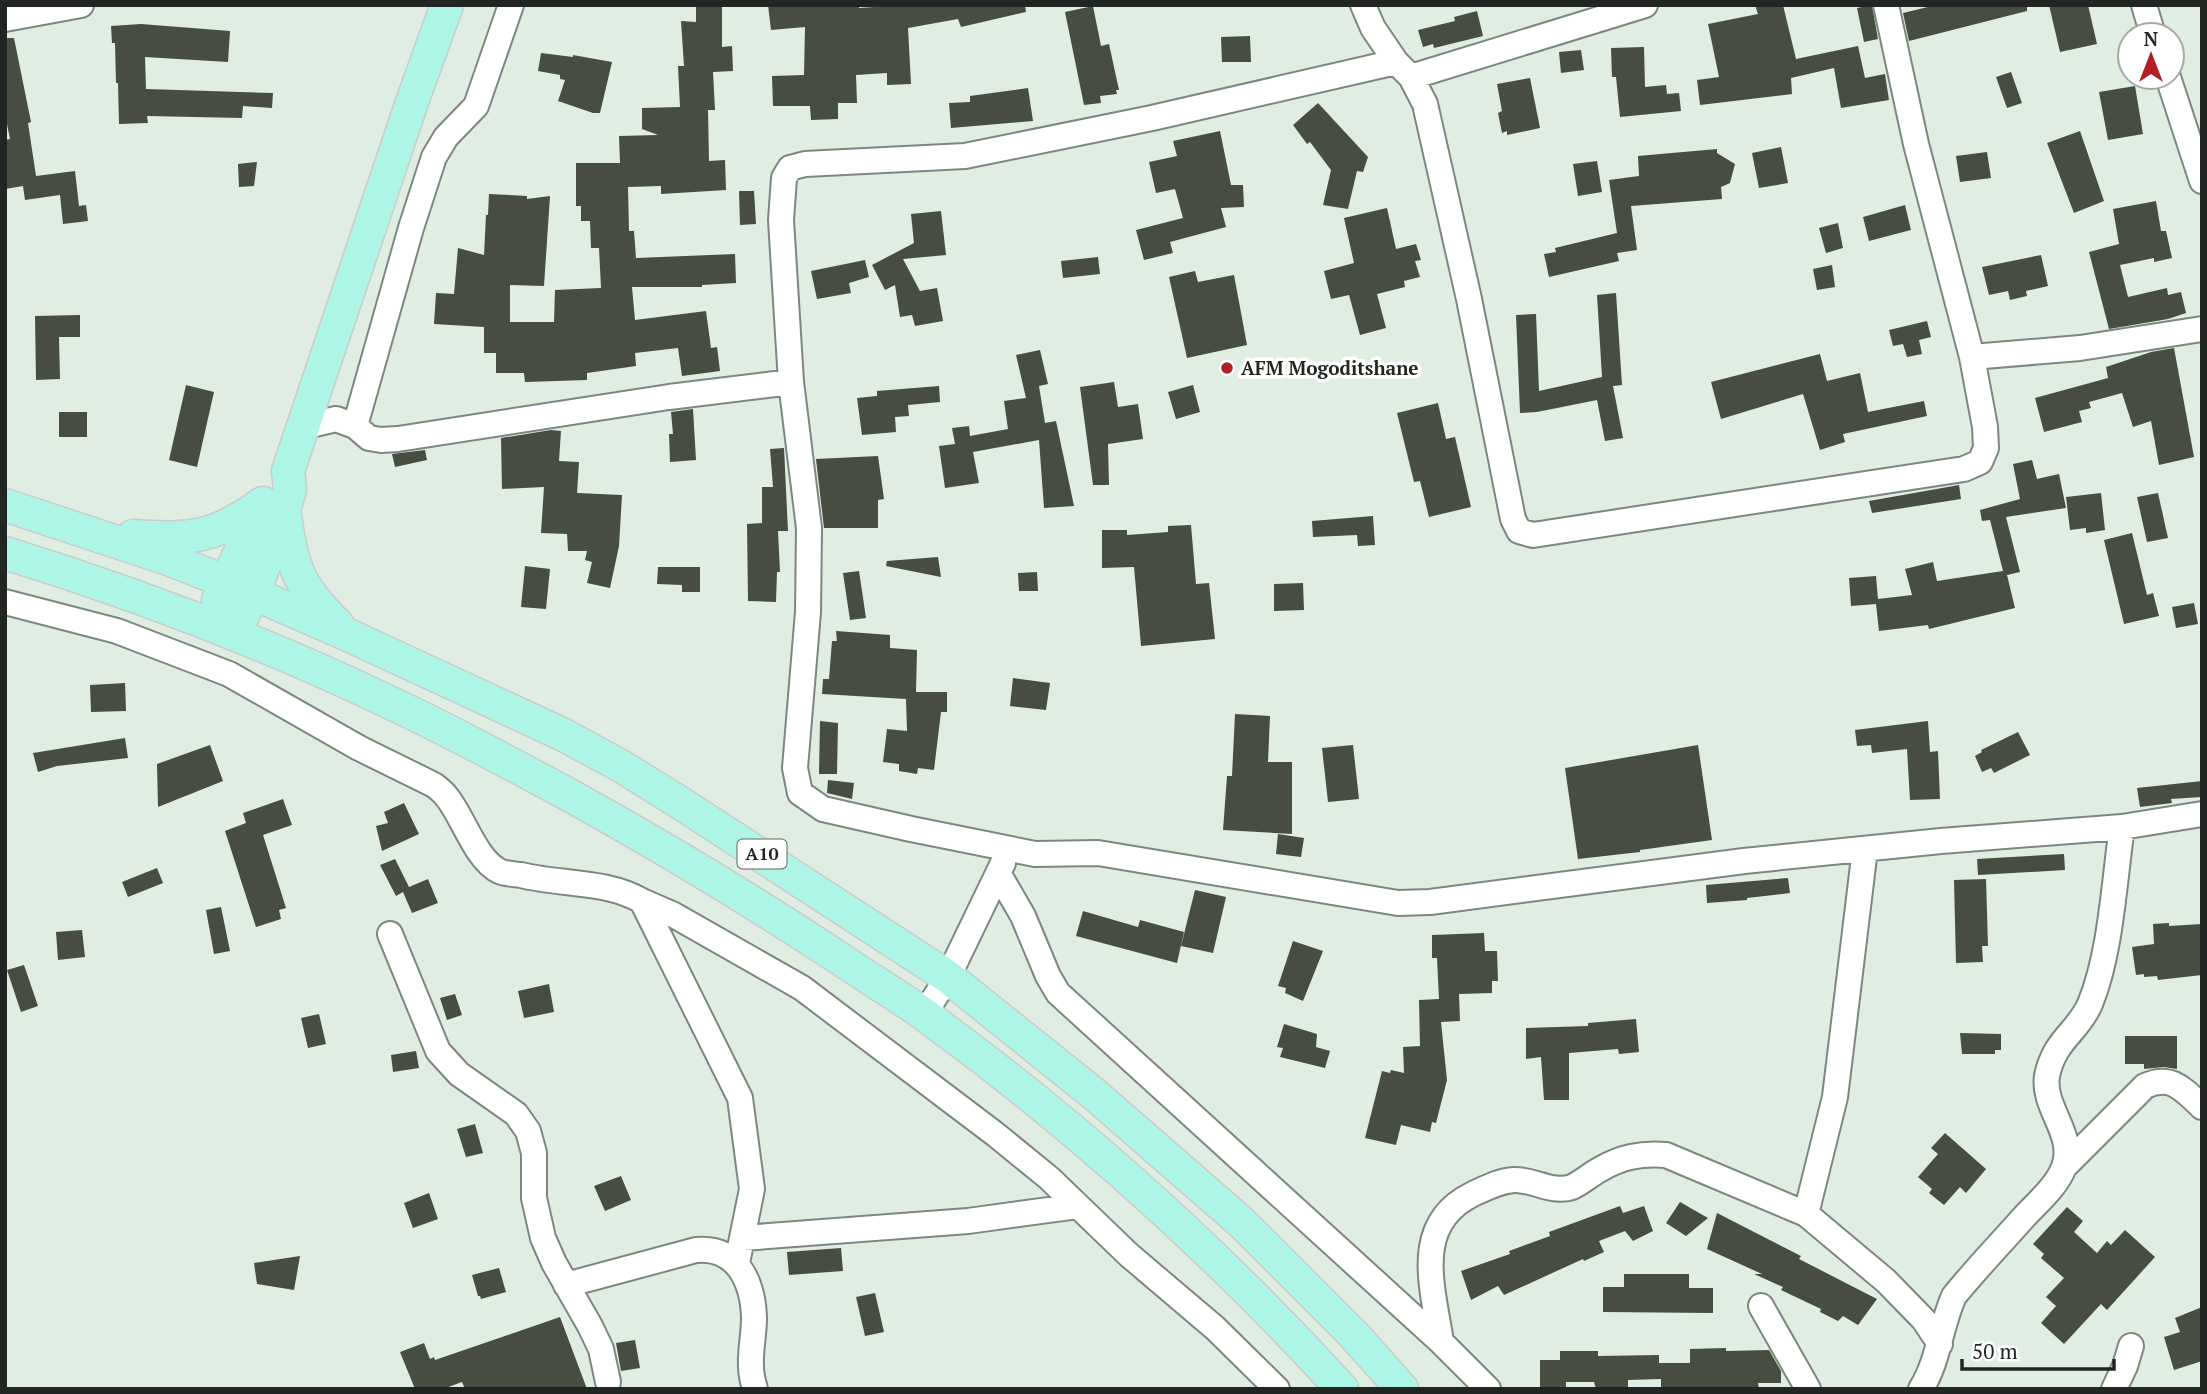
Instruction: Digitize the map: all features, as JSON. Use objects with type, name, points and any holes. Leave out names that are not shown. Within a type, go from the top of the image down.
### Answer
[{"type":"main road","points":[[346,634],[300,582],[274,507],[274,484],[288,471],[447,5]]},
{"type":"main road","name":"A10","points":[[5,505],[92,532],[240,588],[520,713],[621,766],[766,856],[948,977],[1094,1094],[1241,1222],[1354,1335],[1402,1389]]},
{"type":"main road","points":[[92,532],[182,539],[201,536],[274,507]]},
{"type":"main road","points":[[221,629],[274,507]]},
{"type":"main road","name":"A10","points":[[5,553],[221,629],[395,704],[635,831],[730,888],[924,1014],[1067,1126],[1139,1188],[1264,1307],[1342,1389]]},
{"type":"street","points":[[5,19],[81,5]]},
{"type":"street","points":[[355,425],[407,241],[434,157],[446,137],[476,106],[511,5]]},
{"type":"street","points":[[1363,5],[1373,28],[1404,69],[1425,104],[1469,299],[1513,519],[1519,531],[1533,535],[1964,469],[1980,462],[1986,447],[1985,427],[1972,357],[1916,144],[1886,5]]},
{"type":"street","points":[[1645,5],[1404,69],[965,156],[805,164],[790,169],[784,178],[781,220],[791,382],[809,528],[808,612],[795,768],[800,793],[823,809],[1035,854],[1111,855],[1398,903],[1430,902],[1731,863],[2122,827],[2202,814]]},
{"type":"street","points":[[2173,91],[2202,181]]},
{"type":"street","points":[[1972,357],[2080,348],[2202,329]]},
{"type":"street","points":[[302,427],[336,419],[355,425],[369,438],[398,439],[669,397],[791,382]]},
{"type":"street","points":[[5,602],[117,631],[246,682],[335,735],[434,785],[447,796],[467,834],[498,870],[551,882],[597,885],[625,891],[672,914],[802,988],[1049,1178],[1129,1255],[1215,1328],[1277,1389]]},
{"type":"street","points":[[2064,1167],[2066,1143],[2050,1103],[2046,1080],[2051,1058],[2089,1007],[2102,968],[2122,827]]},
{"type":"street","points":[[924,1014],[948,977],[1009,849]]},
{"type":"street","points":[[1806,1214],[1835,1097],[1865,849]]},
{"type":"street","points":[[998,873],[1023,916],[1058,993],[1441,1342],[1488,1389]]},
{"type":"street","points":[[642,901],[740,1098],[752,1188],[737,1264]]},
{"type":"street","points":[[390,934],[438,1051],[459,1074],[516,1114],[528,1131],[534,1153],[537,1219],[554,1264],[601,1349],[608,1382]]},
{"type":"street","points":[[1921,1389],[1940,1345],[1946,1315],[1954,1296],[2048,1191],[2064,1167],[2145,1086],[2157,1081],[2171,1082],[2202,1107]]},
{"type":"street","points":[[1441,1342],[1430,1270],[1430,1247],[1442,1219],[1459,1201],[1495,1184],[1514,1180],[1533,1182],[1554,1189],[1570,1188],[1624,1157],[1643,1154],[1666,1155],[1806,1214],[1886,1281],[1924,1320],[1940,1345]]},
{"type":"street","points":[[743,1238],[955,1223],[1078,1206]]},
{"type":"street","points":[[566,1286],[696,1250],[711,1248],[724,1254],[737,1264],[752,1297],[754,1320],[751,1370],[755,1389]]},
{"type":"street","points":[[1760,1306],[1808,1389]]},
{"type":"street","points":[[2114,1389],[2131,1346]]},
{"type":"building","points":[[696,5],[722,5],[722,47],[732,46],[733,71],[713,72],[715,110],[708,110],[709,161],[725,160],[726,190],[661,194],[661,186],[628,187],[629,231],[634,231],[636,258],[735,254],[736,283],[702,287],[632,287],[635,320],[706,311],[711,348],[717,347],[720,371],[682,376],[678,348],[635,353],[636,366],[587,373],[587,380],[525,382],[524,373],[496,373],[496,353],[484,353],[484,327],[434,324],[436,293],[454,294],[458,248],[484,255],[489,194],[527,196],[527,199],[550,196],[544,286],[510,285],[510,322],[554,322],[555,290],[601,288],[599,248],[591,248],[590,221],[581,221],[581,206],[576,206],[576,163],[620,163],[619,136],[658,135],[642,129],[642,108],[680,107],[678,66],[684,66],[681,21],[696,22]]},
{"type":"building","points":[[768,5],[859,5],[859,8],[904,5],[1025,5],[1026,12],[961,27],[958,19],[908,28],[911,84],[887,85],[887,73],[856,75],[857,103],[838,103],[838,119],[811,120],[810,106],[773,106],[772,76],[804,75],[805,27],[771,30]]},
{"type":"building","points":[[1755,5],[1783,5],[1796,59],[1858,46],[1865,78],[1885,74],[1889,100],[1841,108],[1834,68],[1791,78],[1792,94],[1700,105],[1697,80],[1719,77],[1708,24],[1758,14]]},
{"type":"building","points":[[1872,5],[1878,39],[1864,42],[1857,8]]},
{"type":"building","points":[[1936,5],[2027,5],[2027,11],[1909,41],[1903,13]]},
{"type":"building","points":[[2049,5],[2088,5],[2097,44],[2060,52]]},
{"type":"building","points":[[1093,6],[1101,46],[1109,44],[1119,90],[1116,90],[1117,94],[1100,96],[1101,103],[1084,105],[1065,12]]},
{"type":"building","points":[[1477,11],[1483,36],[1434,48],[1433,44],[1423,47],[1418,30],[1455,21],[1454,17]]},
{"type":"building","points":[[141,24],[230,31],[228,62],[145,57],[146,89],[273,93],[272,108],[243,106],[242,118],[147,116],[148,123],[119,124],[115,43],[112,43],[111,26]]},
{"type":"building","points":[[1250,36],[1251,62],[1222,62],[1221,37]]},
{"type":"building","points":[[5,38],[14,38],[31,122],[28,123],[36,176],[75,171],[79,206],[86,205],[88,221],[63,224],[60,195],[25,200],[23,186],[5,189],[5,140],[10,139],[5,114]]},
{"type":"building","points":[[1644,47],[1645,87],[1666,85],[1667,94],[1679,93],[1681,111],[1620,117],[1616,77],[1612,77],[1611,48]]},
{"type":"building","points":[[1581,50],[1584,70],[1561,73],[1559,52]]},
{"type":"building","points":[[541,53],[612,62],[600,113],[558,101],[565,80],[560,79],[560,75],[538,71]]},
{"type":"building","points":[[2011,72],[2022,103],[2007,108],[1996,77]]},
{"type":"building","points":[[1530,78],[1540,128],[1507,135],[1507,131],[1502,133],[1498,113],[1502,111],[1497,84]]},
{"type":"building","points":[[1028,88],[1033,121],[951,128],[949,103],[970,102],[970,96]]},
{"type":"building","points":[[2116,89],[2136,91],[2143,134],[2108,140],[2099,92]]},
{"type":"building","points":[[1318,103],[1368,157],[1363,172],[1357,171],[1348,209],[1323,205],[1331,170],[1293,125]]},
{"type":"building","points":[[1220,131],[1231,185],[1243,185],[1244,207],[1221,208],[1226,227],[1170,242],[1173,253],[1144,260],[1136,230],[1183,218],[1175,189],[1156,193],[1149,162],[1177,156],[1173,141]]},
{"type":"building","points":[[2080,131],[2104,201],[2074,213],[2047,143]]},
{"type":"building","points":[[1781,147],[1788,183],[1759,188],[1752,153]]},
{"type":"building","points":[[1717,149],[1717,153],[1735,164],[1730,183],[1721,187],[1722,199],[1631,206],[1637,250],[1617,253],[1619,261],[1549,277],[1544,254],[1556,252],[1555,248],[1617,233],[1609,180],[1639,176],[1638,156]]},
{"type":"building","points":[[1987,152],[1991,178],[1960,182],[1956,156]]},
{"type":"building","points":[[1597,161],[1602,192],[1578,196],[1573,164]]},
{"type":"building","points":[[257,162],[254,186],[239,187],[238,164]]},
{"type":"building","points":[[739,191],[754,191],[756,224],[740,225]]},
{"type":"building","points":[[2156,201],[2161,231],[2166,231],[2172,258],[2154,262],[2154,258],[2120,265],[2128,297],[2167,288],[2168,295],[2181,292],[2186,313],[2168,319],[2109,329],[2089,252],[2119,244],[2113,209]]},
{"type":"building","points":[[1905,205],[1911,230],[1869,241],[1863,217]]},
{"type":"building","points":[[1387,208],[1396,249],[1416,244],[1421,260],[1415,261],[1420,277],[1404,281],[1405,287],[1377,294],[1386,328],[1360,335],[1349,295],[1331,299],[1324,271],[1354,263],[1344,218]]},
{"type":"building","points":[[941,211],[946,255],[903,259],[920,291],[937,288],[943,321],[915,326],[912,315],[900,317],[895,285],[885,290],[872,265],[914,243],[911,214]]},
{"type":"building","points":[[1838,223],[1843,248],[1826,253],[1819,228]]},
{"type":"building","points":[[2041,255],[2048,286],[2026,291],[2027,296],[2010,300],[2008,291],[1989,295],[1982,267]]},
{"type":"building","points":[[1098,257],[1100,274],[1063,278],[1061,261]]},
{"type":"building","points":[[865,260],[869,277],[849,283],[851,293],[817,299],[811,271]]},
{"type":"building","points":[[1832,265],[1835,287],[1817,290],[1813,269]]},
{"type":"building","points":[[1195,271],[1198,282],[1234,275],[1247,345],[1187,358],[1169,277]]},
{"type":"building","points":[[1616,293],[1622,385],[1613,386],[1623,438],[1605,441],[1597,400],[1520,413],[1516,315],[1536,314],[1539,391],[1602,377],[1597,295]]},
{"type":"building","points":[[80,315],[80,337],[59,337],[60,379],[36,380],[35,316]]},
{"type":"building","points":[[1927,321],[1931,337],[1919,340],[1922,354],[1907,357],[1903,344],[1893,346],[1889,330]]},
{"type":"building","points":[[2174,348],[2194,457],[2159,465],[2151,421],[2133,427],[2122,393],[2089,402],[2091,408],[2079,411],[2082,422],[2044,432],[2035,398],[2108,378],[2106,367],[2151,352]]},
{"type":"building","points":[[1040,350],[1048,384],[1039,386],[1045,423],[1056,421],[1074,506],[1044,508],[1039,440],[973,452],[979,483],[945,488],[939,446],[955,444],[952,428],[969,426],[970,436],[1008,429],[1004,401],[1026,398],[1016,355]]},
{"type":"building","points":[[1820,354],[1827,381],[1860,373],[1868,412],[1924,401],[1927,416],[1843,434],[1845,442],[1820,450],[1803,394],[1721,419],[1711,382]]},
{"type":"building","points":[[1114,382],[1118,407],[1138,404],[1143,439],[1108,444],[1109,485],[1093,485],[1080,387]]},
{"type":"building","points":[[186,385],[214,392],[197,467],[169,460]]},
{"type":"building","points":[[1193,385],[1200,412],[1176,419],[1168,392]]},
{"type":"building","points":[[939,386],[940,402],[908,405],[909,416],[895,417],[896,432],[862,435],[857,398],[877,396],[877,391]]},
{"type":"building","points":[[1438,403],[1446,439],[1455,437],[1471,507],[1429,517],[1420,481],[1414,482],[1397,413]]},
{"type":"building","points":[[693,409],[696,460],[670,462],[669,434],[673,434],[671,412]]},
{"type":"building","points":[[59,412],[87,412],[87,437],[59,437]]},
{"type":"building","points":[[551,430],[561,431],[559,461],[579,462],[577,493],[622,495],[619,546],[610,588],[587,583],[592,562],[585,560],[587,551],[568,551],[567,534],[541,533],[544,487],[502,489],[501,438]]},
{"type":"building","points":[[784,448],[788,531],[778,531],[780,572],[777,572],[776,602],[748,601],[747,524],[762,523],[762,487],[773,487],[770,449]]},
{"type":"building","points":[[425,450],[427,460],[395,467],[392,454]]},
{"type":"building","points":[[878,456],[884,499],[878,500],[878,528],[824,528],[816,459]]},
{"type":"building","points":[[2032,460],[2037,479],[2059,474],[2066,508],[2006,517],[2020,572],[2007,575],[2015,608],[1929,629],[1928,625],[1879,631],[1876,604],[1851,606],[1849,578],[1876,576],[1878,599],[1912,595],[1905,569],[1933,562],[1937,581],[2003,571],[1990,520],[1982,521],[1980,510],[2020,499],[2013,464]]},
{"type":"building","points":[[1959,485],[1961,499],[1872,513],[1869,501]]},
{"type":"building","points":[[2101,493],[2105,530],[2086,533],[2086,528],[2070,530],[2066,497]]},
{"type":"building","points":[[2158,493],[2168,538],[2147,542],[2137,497]]},
{"type":"building","points":[[1373,516],[1375,545],[1358,546],[1357,535],[1313,537],[1312,521]]},
{"type":"building","points":[[1191,525],[1196,584],[1209,583],[1215,639],[1141,646],[1134,567],[1102,568],[1102,530],[1127,530],[1127,535],[1168,532],[1168,526]]},
{"type":"building","points":[[2132,533],[2147,595],[2153,593],[2159,616],[2124,624],[2104,540]]},
{"type":"building","points":[[938,557],[941,577],[886,566],[887,561]]},
{"type":"building","points":[[525,566],[550,569],[546,609],[521,607]]},
{"type":"building","points":[[658,567],[700,567],[700,592],[682,592],[682,585],[657,584]]},
{"type":"building","points":[[859,571],[866,618],[850,620],[843,573]]},
{"type":"building","points":[[1037,572],[1038,591],[1019,591],[1018,573]]},
{"type":"building","points":[[1303,583],[1304,610],[1274,611],[1274,584]]},
{"type":"building","points":[[2194,603],[2198,624],[2176,628],[2172,607]]},
{"type":"building","points":[[836,631],[890,635],[890,648],[917,650],[916,692],[947,692],[947,712],[941,712],[934,770],[918,768],[917,774],[899,771],[899,764],[883,762],[887,729],[907,731],[906,699],[822,694],[823,679],[829,679],[832,641],[837,641]]},
{"type":"building","points":[[1013,678],[1050,683],[1046,710],[1010,706]]},
{"type":"building","points":[[125,683],[126,711],[91,712],[90,685]]},
{"type":"building","points":[[1235,714],[1270,716],[1268,762],[1292,762],[1292,834],[1223,830],[1227,776],[1232,776]]},
{"type":"building","points":[[820,721],[838,723],[837,774],[819,774]]},
{"type":"building","points":[[1928,721],[1930,752],[1938,751],[1940,799],[1910,800],[1907,749],[1872,753],[1871,745],[1857,746],[1855,730]]},
{"type":"building","points":[[2018,732],[2030,755],[1994,773],[1991,768],[1982,772],[1975,756],[1982,752],[1981,750]]},
{"type":"building","points":[[125,738],[128,758],[57,766],[38,772],[33,753]]},
{"type":"building","points":[[210,745],[223,781],[158,807],[157,764]]},
{"type":"building","points":[[1353,745],[1359,799],[1328,802],[1322,748]]},
{"type":"building","points":[[1698,745],[1712,840],[1578,859],[1565,768]]},
{"type":"building","points":[[828,780],[854,783],[852,799],[827,793]]},
{"type":"building","points":[[2202,781],[2202,797],[2171,799],[2172,803],[2140,807],[2137,788]]},
{"type":"building","points":[[283,799],[292,825],[263,835],[286,908],[279,910],[281,919],[256,927],[225,831],[246,823],[243,813]]},
{"type":"building","points":[[404,803],[419,834],[382,851],[376,826],[388,823],[384,812]]},
{"type":"building","points":[[1278,834],[1304,838],[1301,857],[1276,854]]},
{"type":"building","points":[[2064,854],[2065,870],[1978,875],[1977,859]]},
{"type":"building","points":[[395,859],[409,887],[428,879],[438,903],[412,913],[403,892],[396,896],[380,865]]},
{"type":"building","points":[[157,868],[163,883],[128,897],[122,882]]},
{"type":"building","points":[[1788,878],[1790,893],[1707,903],[1706,885]]},
{"type":"building","points":[[1986,879],[1988,946],[1982,946],[1983,962],[1956,963],[1954,880]]},
{"type":"building","points":[[1195,890],[1226,897],[1213,953],[1181,946]]},
{"type":"building","points":[[221,907],[230,951],[214,954],[206,910]]},
{"type":"building","points":[[1083,911],[1138,927],[1140,920],[1184,932],[1177,963],[1076,936]]},
{"type":"building","points":[[2169,923],[2169,926],[2202,924],[2202,975],[2158,980],[2157,976],[2136,975],[2132,947],[2154,944],[2153,924]]},
{"type":"building","points":[[82,930],[85,957],[58,960],[56,932]]},
{"type":"building","points":[[1484,933],[1485,951],[1497,951],[1498,981],[1492,981],[1492,993],[1459,994],[1460,1021],[1441,1022],[1447,1080],[1436,1123],[1432,1122],[1430,1132],[1401,1125],[1396,1145],[1365,1138],[1382,1071],[1404,1073],[1403,1047],[1420,1046],[1419,1000],[1439,999],[1437,958],[1432,958],[1432,935]]},
{"type":"building","points":[[1293,941],[1323,951],[1303,1001],[1285,993],[1286,988],[1278,986]]},
{"type":"building","points":[[24,965],[38,1006],[21,1012],[7,970]]},
{"type":"building","points":[[549,984],[554,1012],[524,1018],[518,991]]},
{"type":"building","points":[[455,994],[462,1015],[447,1020],[440,998]]},
{"type":"building","points":[[319,1014],[326,1044],[308,1048],[301,1018]]},
{"type":"building","points":[[1636,1019],[1639,1052],[1619,1054],[1618,1049],[1569,1053],[1569,1100],[1544,1100],[1541,1057],[1526,1059],[1526,1028],[1588,1026],[1588,1023]]},
{"type":"building","points":[[1284,1024],[1317,1034],[1316,1047],[1330,1051],[1325,1068],[1280,1057],[1283,1048],[1277,1047]]},
{"type":"building","points":[[1960,1033],[2001,1034],[2001,1050],[1995,1050],[1995,1054],[1962,1054]]},
{"type":"building","points":[[2125,1036],[2177,1036],[2177,1069],[2144,1069],[2144,1064],[2125,1064]]},
{"type":"building","points":[[416,1051],[419,1068],[393,1072],[391,1055]]},
{"type":"building","points":[[475,1124],[483,1153],[466,1157],[457,1129]]},
{"type":"building","points":[[1945,1133],[1986,1169],[1966,1193],[1960,1187],[1944,1205],[1929,1193],[1932,1189],[1918,1177],[1938,1154],[1931,1148]]},
{"type":"building","points":[[621,1176],[631,1200],[605,1211],[594,1186]]},
{"type":"building","points":[[429,1193],[438,1219],[413,1228],[404,1203]]},
{"type":"building","points":[[1680,1202],[1708,1218],[1686,1236],[1666,1223]]},
{"type":"building","points":[[1620,1206],[1623,1213],[1644,1206],[1653,1231],[1633,1241],[1625,1231],[1599,1241],[1604,1252],[1584,1261],[1583,1259],[1504,1295],[1498,1286],[1471,1300],[1461,1271],[1510,1254],[1509,1251],[1550,1236],[1549,1232]]},
{"type":"building","points":[[2067,1207],[2083,1221],[2074,1232],[2097,1253],[2107,1241],[2111,1245],[2125,1230],[2155,1257],[2107,1310],[2101,1304],[2064,1344],[2041,1323],[2056,1306],[2046,1297],[2064,1278],[2041,1258],[2044,1254],[2033,1244]]},
{"type":"building","points":[[1717,1213],[1877,1299],[1858,1325],[1843,1316],[1838,1321],[1820,1312],[1821,1309],[1781,1290],[1783,1287],[1754,1274],[1762,1274],[1707,1249]]},
{"type":"building","points":[[841,1248],[843,1271],[789,1275],[787,1252]]},
{"type":"building","points":[[300,1256],[294,1290],[257,1284],[254,1263]]},
{"type":"building","points":[[499,1268],[506,1292],[481,1299],[472,1275]]},
{"type":"building","points":[[1624,1274],[1689,1274],[1689,1288],[1713,1288],[1713,1313],[1603,1312],[1603,1287],[1624,1287]]},
{"type":"building","points":[[875,1293],[884,1332],[865,1336],[856,1297]]},
{"type":"building","points":[[2202,1307],[2202,1361],[2174,1370],[2164,1337],[2180,1332],[2175,1318]]},
{"type":"building","points":[[560,1317],[587,1389],[465,1389],[462,1382],[443,1389],[415,1389],[400,1352],[424,1343],[430,1359],[434,1357],[435,1360]]},
{"type":"building","points":[[635,1340],[640,1368],[621,1371],[616,1343]]},
{"type":"building","points":[[1726,1348],[1726,1351],[1769,1350],[1781,1371],[1781,1383],[1758,1383],[1759,1389],[1661,1389],[1661,1379],[1628,1380],[1628,1389],[1596,1389],[1594,1382],[1566,1382],[1566,1389],[1540,1389],[1540,1360],[1560,1360],[1560,1351],[1598,1351],[1598,1356],[1659,1355],[1659,1363],[1690,1363],[1690,1349]]},
{"type":"place","name":"AFM Mogoditshane","points":[[1227,368]]}]
